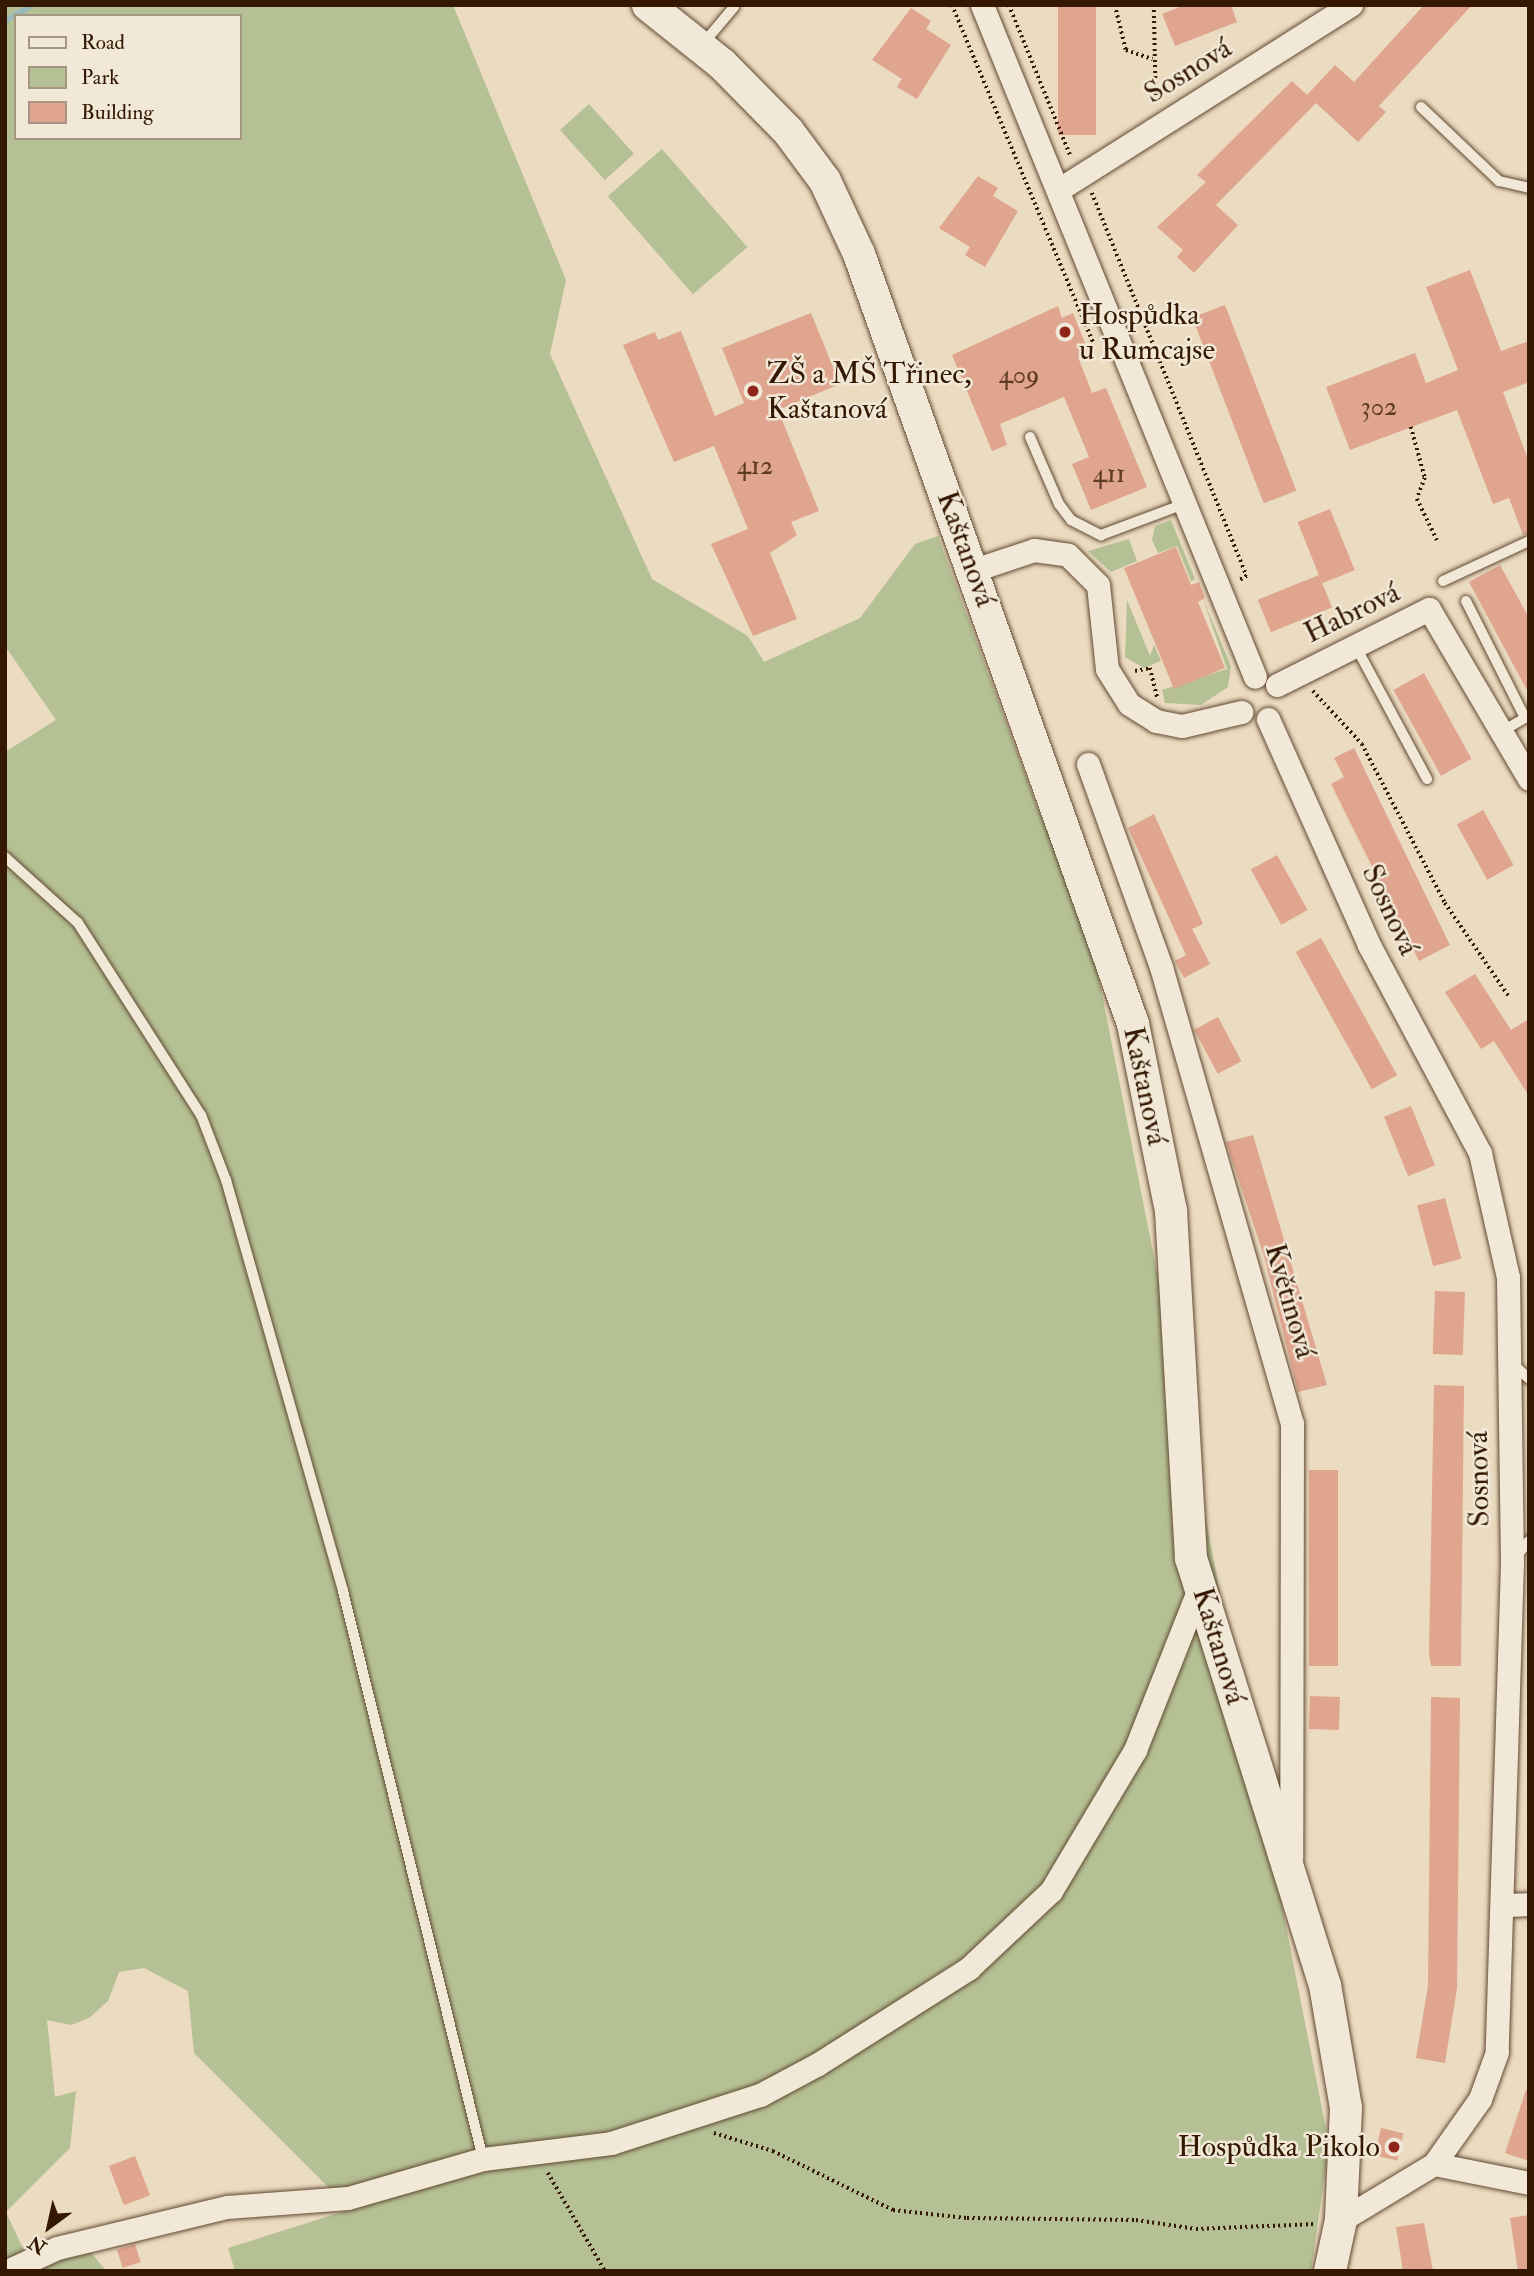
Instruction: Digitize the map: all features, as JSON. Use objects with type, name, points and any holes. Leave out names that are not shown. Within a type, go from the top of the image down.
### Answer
[{"type":"street","name":"Kaštanová","points":[[648,5],[701,47],[788,131],[825,181],[859,254],[974,570],[1133,1024],[1171,1211],[1191,1558],[1325,1985],[1346,2108],[1341,2220],[1329,2271]]},
{"type":"street","points":[[982,5],[1255,677],[1277,685],[1279,701],[1268,719],[1255,723],[1241,712]]},
{"type":"street","name":"Sosnová","points":[[1058,190],[1351,5]]},
{"type":"street","points":[[974,570],[1034,550],[1068,555],[1098,585],[1105,664],[1129,704],[1156,721],[1182,726],[1241,712]]},
{"type":"street","name":"Habrová","points":[[1277,685],[1429,609],[1529,779]]},
{"type":"street","points":[[1241,712],[1242,694],[1255,677]]},
{"type":"street","name":"Sosnová","points":[[1268,719],[1369,945],[1480,1153],[1508,1277],[1520,1563],[1497,2052],[1480,2099],[1434,2164],[1341,2220]]},
{"type":"street","name":"Květinová","points":[[1088,764],[1161,967],[1292,1423],[1291,1877]]},
{"type":"street","points":[[8,2271],[105,2235],[227,2207],[348,2198],[483,2159],[611,2143],[684,2124],[760,2095],[866,2035],[969,1968],[1051,1891],[1135,1750],[1200,1586]]},
{"type":"street","points":[[1503,1905],[1529,1904]]},
{"type":"street","points":[[1434,2164],[1529,2183]]},
{"type":"lane","points":[[701,47],[734,7]]},
{"type":"lane","points":[[1421,107],[1499,181],[1529,188]]},
{"type":"lane","points":[[1030,437],[1059,504],[1071,520],[1101,535],[1184,503]]},
{"type":"lane","points":[[1443,581],[1529,541]]},
{"type":"lane","points":[[1465,601],[1525,718],[1501,732]]},
{"type":"lane","points":[[1356,647],[1427,779]]},
{"type":"lane","points":[[5,857],[78,923],[194,1104],[226,1180],[343,1591],[483,2159]]},
{"type":"lane","points":[[1510,1361],[1529,1379]]},
{"type":"lane","points":[[1520,1563],[1529,1541]]},
{"type":"path","points":[[1009,5],[1074,164]]},
{"type":"path","points":[[1115,5],[1126,50],[1152,59]]},
{"type":"path","points":[[1154,5],[1152,59],[1159,114]]},
{"type":"path","points":[[1097,186],[1091,195],[1247,576],[1235,584],[1239,596]]},
{"type":"path","points":[[1411,427],[1425,478],[1417,499],[1437,540]]},
{"type":"path","points":[[1300,673],[1362,744],[1445,903],[1510,998]]},
{"type":"path","points":[[684,2124],[773,2151],[893,2210],[1222,2230],[1341,2220]]},
{"type":"path","points":[[534,2151],[605,2271]]},
{"type":"green space","points":[[5,5],[453,5],[566,280],[550,354],[652,579],[748,636],[764,662],[860,618],[915,544],[938,536],[1037,807],[1089,928],[1329,2144],[1311,2271],[235,2271],[228,2248],[370,2203],[415,2183],[421,2165],[333,2192],[194,2053],[188,1991],[144,1968],[119,1972],[108,2001],[89,2018],[71,2025],[47,2020],[55,2097],[76,2091],[70,2148],[6,2212],[26,2255],[5,2265],[5,752],[56,720],[5,646]]},
{"type":"green space","points":[[589,104],[634,154],[605,180],[560,130]]},
{"type":"green space","points":[[662,149],[747,247],[693,294],[608,196]]},
{"type":"green space","points":[[1171,520],[1195,579],[1191,581],[1177,546],[1158,553],[1152,540],[1155,526]]},
{"type":"green space","points":[[1129,539],[1137,561],[1111,572],[1088,551]]},
{"type":"green space","points":[[1203,599],[1231,666],[1228,687],[1201,705],[1165,703],[1162,690],[1227,669]]},
{"type":"green space","points":[[1127,600],[1150,656],[1154,645],[1161,661],[1144,668],[1125,657]]},
{"type":"green space","points":[[90,2251],[106,2271],[22,2271],[31,2266]]},
{"type":"building","points":[[1058,5],[1096,5],[1096,135],[1058,135]]},
{"type":"building","points":[[1185,5],[1231,5],[1237,22],[1175,46],[1162,14]]},
{"type":"building","points":[[1424,5],[1472,5],[1379,106],[1386,112],[1358,142],[1316,103],[1216,205],[1238,225],[1194,273],[1177,257],[1183,250],[1157,227],[1206,182],[1197,175],[1292,81],[1307,95],[1335,65],[1354,82]]},
{"type":"building","points":[[911,8],[931,21],[926,29],[951,45],[917,99],[897,87],[902,79],[872,60]]},
{"type":"building","points":[[978,176],[998,188],[993,196],[1018,211],[985,267],[965,255],[970,247],[939,228]]},
{"type":"building","points":[[1470,270],[1501,351],[1529,341],[1529,382],[1503,392],[1529,462],[1529,533],[1523,535],[1509,498],[1493,504],[1457,410],[1350,450],[1326,387],[1415,353],[1426,383],[1458,370],[1426,287]]},
{"type":"building","points":[[1225,305],[1296,491],[1264,503],[1192,318]]},
{"type":"building","points":[[1058,306],[1062,318],[1073,313],[1089,353],[1078,357],[1092,393],[1106,388],[1147,487],[1091,510],[1072,464],[1089,457],[1064,397],[1000,424],[1007,445],[992,451],[952,355]]},
{"type":"building","points":[[811,313],[840,384],[778,410],[819,511],[791,522],[797,535],[770,553],[797,619],[753,636],[711,544],[748,529],[714,446],[674,462],[623,345],[655,332],[658,340],[681,331],[715,416],[744,403],[722,348]]},
{"type":"building","points":[[1330,509],[1355,570],[1322,583],[1298,522]]},
{"type":"building","points":[[1176,547],[1191,585],[1199,582],[1205,598],[1198,602],[1225,668],[1174,689],[1124,568]]},
{"type":"building","points":[[1500,565],[1529,618],[1529,694],[1469,582]]},
{"type":"building","points":[[1319,575],[1332,607],[1271,632],[1258,600]]},
{"type":"building","points":[[1424,673],[1472,759],[1441,776],[1393,690]]},
{"type":"building","points":[[1354,748],[1450,945],[1419,961],[1331,784],[1344,777],[1334,758]]},
{"type":"building","points":[[1483,810],[1514,865],[1487,880],[1457,825]]},
{"type":"building","points":[[1154,814],[1203,924],[1192,929],[1210,964],[1184,978],[1175,961],[1186,955],[1128,828]]},
{"type":"building","points":[[1277,855],[1308,910],[1281,925],[1251,870]]},
{"type":"building","points":[[1321,938],[1397,1075],[1372,1089],[1296,952]]},
{"type":"building","points":[[1475,974],[1511,1030],[1529,1019],[1529,1096],[1494,1041],[1481,1049],[1445,992]]},
{"type":"building","points":[[1218,1017],[1241,1061],[1218,1074],[1194,1030]]},
{"type":"building","points":[[1411,1106],[1435,1165],[1408,1176],[1384,1117]]},
{"type":"building","points":[[1253,1135],[1327,1385],[1298,1392],[1264,1256],[1226,1142]]},
{"type":"building","points":[[1445,1198],[1461,1259],[1433,1266],[1417,1206]]},
{"type":"building","points":[[1435,1291],[1465,1292],[1463,1355],[1433,1354]]},
{"type":"building","points":[[1434,1385],[1464,1386],[1461,1666],[1431,1666],[1429,1654]]},
{"type":"building","points":[[1309,1470],[1338,1470],[1338,1666],[1309,1666]]},
{"type":"building","points":[[1310,1696],[1340,1697],[1339,1730],[1309,1729]]},
{"type":"building","points":[[1431,1697],[1460,1698],[1457,1988],[1445,2063],[1416,2058],[1428,1986]]},
{"type":"building","points":[[1526,2090],[1529,2090],[1529,2161],[1505,2153]]},
{"type":"building","points":[[1381,2128],[1403,2133],[1397,2160],[1375,2155]]},
{"type":"building","points":[[135,2156],[150,2195],[124,2205],[109,2166]]},
{"type":"building","points":[[1529,2215],[1529,2271],[1518,2271],[1510,2218]]},
{"type":"building","points":[[1424,2223],[1433,2271],[1403,2271],[1396,2227]]},
{"type":"building","points":[[135,2244],[141,2262],[123,2268],[117,2250]]},
{"type":"waterway","points":[[17,14],[33,5]]},
{"type":"waterway","points":[[5,21],[14,16]]},
{"type":"place","name":"Hospůdka u Rumcajse","points":[[1065,332]]},
{"type":"place","name":"ZŠ a MŠ Třinec, Kaštanová","points":[[753,391]]},
{"type":"place","name":"Hospůdka Pikolo","points":[[1394,2147]]}]
